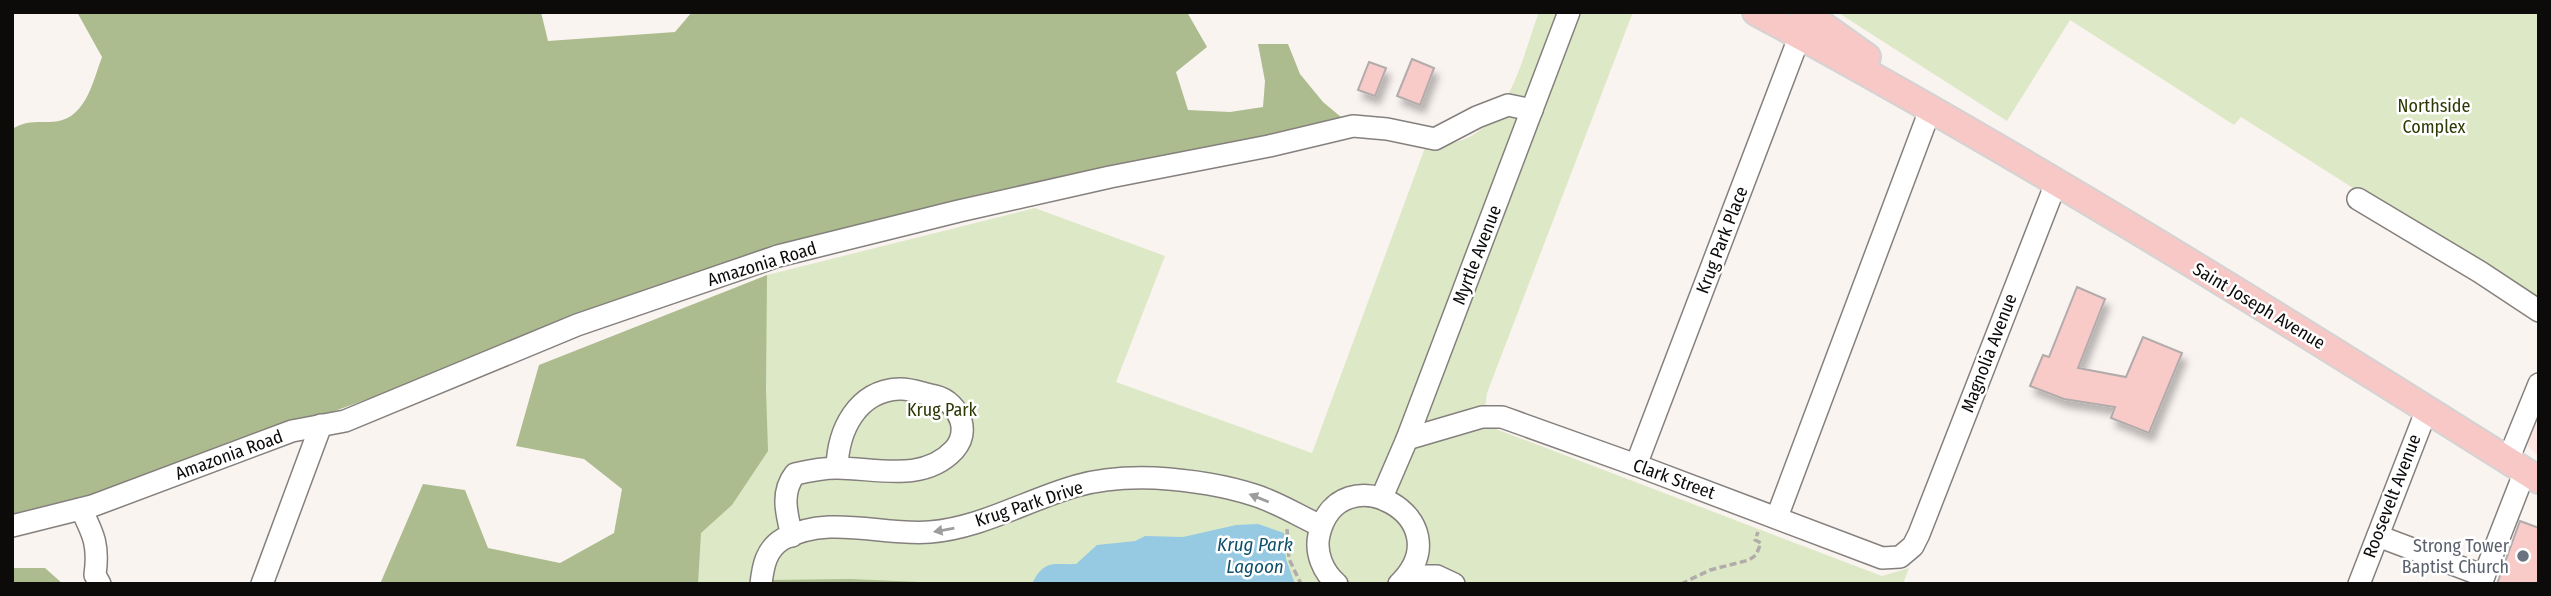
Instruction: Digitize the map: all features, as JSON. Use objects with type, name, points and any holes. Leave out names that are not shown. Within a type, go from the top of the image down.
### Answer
[{"type":"main road","name":"Saint Joseph Avenue","points":[[1756,12],[1804,21],[1977,136]]},
{"type":"main road","name":"Saint Joseph Avenue","points":[[1804,21],[1930,110],[2056,183],[2524,470]]},
{"type":"street","name":"Myrtle Avenue","points":[[1382,497],[1407,439],[1569,12]]},
{"type":"street","name":"Krug Park Place","points":[[1636,465],[1804,21]]},
{"type":"street","name":"Amazonia Road","points":[[12,526],[81,509],[292,431],[345,421],[577,325],[778,256],[985,205],[1353,126],[1435,139],[1477,117],[1508,105],[1532,110]]},
{"type":"street","points":[[1771,515],[1930,110]]},
{"type":"street","name":"Magnolia Avenue","points":[[1923,524],[2056,183]]},
{"type":"street","points":[[2358,199],[2480,272],[2539,311]]},
{"type":"street","points":[[2378,536],[2483,580],[2524,470],[2539,384]]},
{"type":"street","points":[[792,536],[786,507],[787,484],[795,474],[837,468],[879,472],[916,470],[947,457],[961,443],[963,429],[957,410],[940,397],[901,388],[877,393],[858,405],[839,439],[837,468]]},
{"type":"street","name":"Roosevelt Avenue","points":[[2359,584],[2427,409]]},
{"type":"street","name":"Clark Street","points":[[1407,439],[1482,417],[1502,417],[1882,558],[1900,557],[1913,545],[1923,524]]},
{"type":"street","points":[[262,584],[321,425]]},
{"type":"street","name":"Krug Park Drive","points":[[761,584],[764,559],[782,540],[812,529],[855,527],[930,532],[958,527],[1077,486],[1123,479],[1154,478],[1213,485],[1256,495],[1321,526]]},
{"type":"street","points":[[1337,584],[1323,568],[1319,555],[1321,526],[1331,511],[1346,500],[1364,495],[1382,497],[1399,506],[1412,521],[1417,539],[1416,559],[1403,580]]},
{"type":"street","points":[[81,509],[96,538],[95,575],[100,584]]},
{"type":"street","points":[[1403,580],[1437,576],[1454,584]]},
{"type":"path","points":[[1681,584],[1710,570],[1749,560],[1756,555],[1761,543],[1755,540],[1771,515]]},
{"type":"path","points":[[1276,524],[1287,528],[1289,559],[1301,584]]},
{"type":"shaded area","points":[[2539,406],[2539,457],[2528,446],[2527,436]]},
{"type":"green space","points":[[77,12],[541,12],[548,41],[675,32],[692,12],[1187,12],[1207,47],[1176,72],[1188,110],[1230,112],[1263,107],[1265,81],[1258,44],[1288,44],[1300,74],[1323,102],[1347,122],[769,255],[265,436],[108,496],[12,521],[12,129],[26,123],[62,120],[71,116],[85,100],[102,57]]},
{"type":"green space","name":"Krug Park","points":[[1539,12],[1633,12],[1487,393],[1483,424],[1882,576],[1909,568],[1903,584],[651,584],[767,275],[1035,208],[1165,256],[1116,382],[1312,453],[1426,145],[1447,144],[1468,138],[1485,126],[1498,111],[1518,72]]},
{"type":"green space","name":"Northside Complex","points":[[1837,12],[2539,12],[2539,306],[2241,117],[2234,125],[2070,20],[2007,121]]},
{"type":"green space","points":[[767,275],[768,451],[732,505],[701,533],[698,584],[380,584],[423,484],[465,490],[488,548],[560,563],[614,533],[622,489],[584,459],[516,446],[539,365]]},
{"type":"green space","points":[[12,568],[45,568],[63,584],[12,584]]},
{"type":"green space","points":[[769,580],[920,582],[752,584]]},
{"type":"water","name":"Krug Park Lagoon","points":[[1258,524],[1284,533],[1286,559],[1295,584],[1032,584],[1045,567],[1076,564],[1097,545],[1135,541],[1145,536],[1183,537],[1236,525]]},
{"type":"building","points":[[1412,59],[1434,68],[1420,105],[1397,96]]},
{"type":"building","points":[[1369,62],[1386,68],[1375,96],[1358,90]]},
{"type":"building","points":[[2077,287],[2105,299],[2078,368],[2126,377],[2143,337],[2182,353],[2149,433],[2111,418],[2115,407],[2064,399],[2030,386],[2043,355],[2049,357]]},
{"type":"building","name":"Strong Tower Baptist Church","points":[[2520,521],[2539,528],[2539,584],[2497,584]]},
{"type":"place","name":"Strong Tower Baptist Church","points":[[2523,556]]}]
